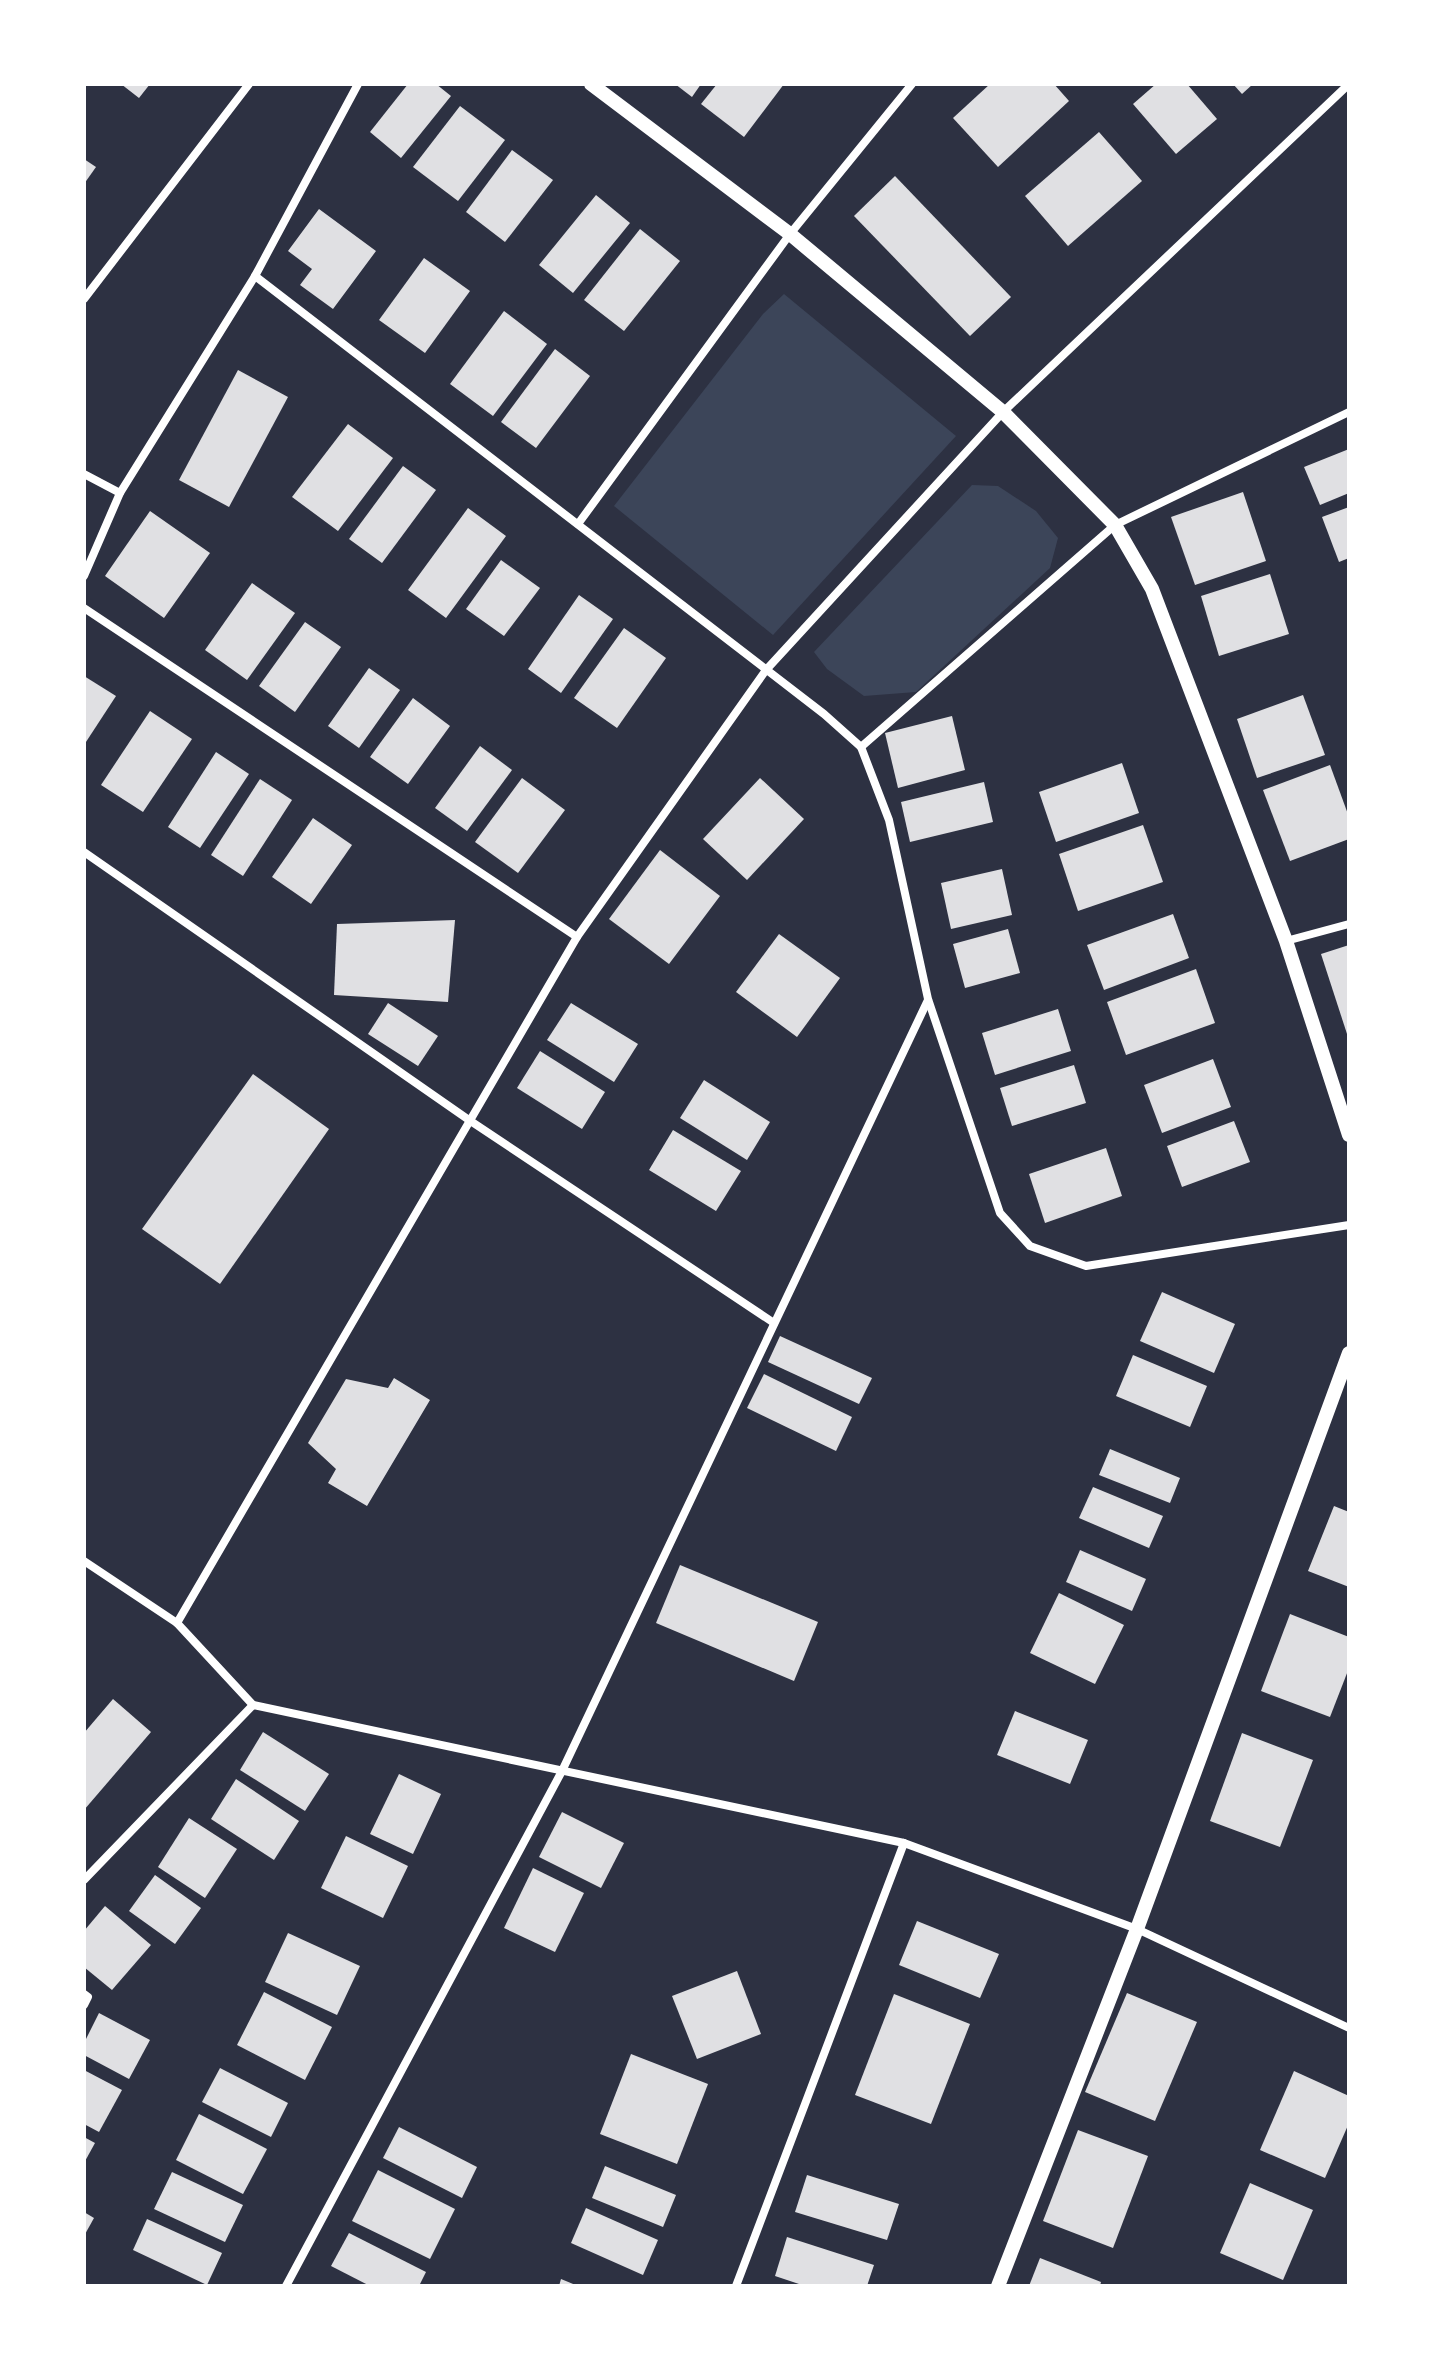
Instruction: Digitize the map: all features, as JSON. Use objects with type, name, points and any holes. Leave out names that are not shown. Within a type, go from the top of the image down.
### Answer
[{"type":"street","points":[[84,299],[249,84]]},
{"type":"street","points":[[84,576],[120,493],[255,276],[358,84]]},
{"type":"street","points":[[591,84],[790,234],[1003,412],[1115,525],[1152,589],[1286,941],[1349,1135]]},
{"type":"street","points":[[578,524],[790,234],[912,84]]},
{"type":"street","points":[[177,1623],[577,937],[766,670],[1003,412],[1349,84]]},
{"type":"street","points":[[255,276],[824,714],[861,747],[889,820],[928,999],[1000,1213],[1030,1246],[1086,1266],[1349,1225]]},
{"type":"street","points":[[861,747],[1115,525],[1349,412]]},
{"type":"street","points":[[84,474],[120,493]]},
{"type":"street","points":[[84,608],[577,937]]},
{"type":"street","points":[[84,852],[469,1120],[774,1323]]},
{"type":"street","points":[[1286,941],[1349,924]]},
{"type":"street","points":[[286,2286],[562,1771],[928,999]]},
{"type":"street","points":[[998,2286],[1137,1929],[1349,1353]]},
{"type":"street","points":[[84,1561],[177,1623],[253,1705],[904,1843],[1137,1929],[1349,2028]]},
{"type":"street","points":[[84,1880],[253,1705]]},
{"type":"street","points":[[736,2286],[904,1843]]},
{"type":"street","points":[[84,1994],[88,1997],[84,2005]]},
{"type":"shaded area","points":[[784,294],[956,436],[773,635],[614,506],[763,314]]},
{"type":"shaded area","points":[[972,485],[998,486],[1036,511],[1058,538],[1050,568],[916,692],[864,696],[827,669],[814,652]]},
{"type":"building","points":[[121,84],[150,84],[139,98]]},
{"type":"building","points":[[408,84],[436,84],[451,96],[401,158],[370,132]]},
{"type":"building","points":[[675,84],[701,84],[692,97]]},
{"type":"building","points":[[717,84],[784,84],[744,137],[701,104]]},
{"type":"building","points":[[990,84],[1054,84],[1069,101],[998,167],[953,118]]},
{"type":"building","points":[[1156,84],[1187,84],[1217,119],[1176,154],[1133,104]]},
{"type":"building","points":[[1233,84],[1253,84],[1242,94]]},
{"type":"building","points":[[460,106],[505,140],[458,201],[413,167]]},
{"type":"building","points":[[1099,132],[1142,181],[1068,246],[1025,196]]},
{"type":"building","points":[[512,150],[553,180],[505,242],[466,212]]},
{"type":"building","points":[[84,159],[96,167],[84,184]]},
{"type":"building","points":[[895,176],[1011,297],[970,336],[854,216]]},
{"type":"building","points":[[596,195],[630,223],[573,293],[539,265]]},
{"type":"building","points":[[319,209],[376,251],[333,309],[300,285],[312,269],[288,251]]},
{"type":"building","points":[[640,229],[680,261],[624,331],[584,300]]},
{"type":"building","points":[[424,258],[470,291],[425,353],[379,320]]},
{"type":"building","points":[[504,311],[547,344],[493,416],[450,384]]},
{"type":"building","points":[[555,349],[590,376],[536,448],[501,422]]},
{"type":"building","points":[[238,370],[288,397],[229,507],[179,480]]},
{"type":"building","points":[[348,424],[393,458],[338,531],[292,497]]},
{"type":"building","points":[[1349,449],[1349,493],[1320,505],[1304,467]]},
{"type":"building","points":[[403,466],[436,490],[382,563],[349,539]]},
{"type":"building","points":[[1243,492],[1266,561],[1195,585],[1171,517]]},
{"type":"building","points":[[1349,507],[1349,558],[1339,562],[1322,517]]},
{"type":"building","points":[[468,508],[506,536],[446,618],[408,590]]},
{"type":"building","points":[[150,511],[210,553],[164,618],[105,576]]},
{"type":"building","points":[[501,560],[540,588],[504,636],[466,609]]},
{"type":"building","points":[[1270,574],[1289,634],[1219,656],[1201,596]]},
{"type":"building","points":[[252,583],[295,613],[247,680],[205,650]]},
{"type":"building","points":[[579,595],[613,619],[561,693],[528,669]]},
{"type":"building","points":[[305,622],[341,647],[295,712],[259,686]]},
{"type":"building","points":[[624,628],[666,658],[617,728],[574,698]]},
{"type":"building","points":[[369,668],[400,690],[359,748],[328,726]]},
{"type":"building","points":[[84,676],[116,696],[84,745]]},
{"type":"building","points":[[1303,695],[1325,755],[1257,778],[1237,719]]},
{"type":"building","points":[[413,698],[450,726],[408,784],[370,757]]},
{"type":"building","points":[[150,711],[192,739],[143,812],[101,785]]},
{"type":"building","points":[[952,716],[965,770],[898,788],[885,733]]},
{"type":"building","points":[[480,746],[512,770],[467,831],[435,808]]},
{"type":"building","points":[[216,752],[249,774],[200,848],[168,827]]},
{"type":"building","points":[[1122,763],[1139,813],[1056,842],[1039,792]]},
{"type":"building","points":[[1330,765],[1349,817],[1349,839],[1290,861],[1263,790]]},
{"type":"building","points":[[522,778],[565,810],[518,873],[475,842]]},
{"type":"building","points":[[760,778],[804,819],[747,880],[703,839]]},
{"type":"building","points":[[260,779],[292,800],[243,876],[211,855]]},
{"type":"building","points":[[984,782],[993,822],[910,842],[901,802]]},
{"type":"building","points":[[313,818],[352,845],[311,904],[272,877]]},
{"type":"building","points":[[1143,825],[1163,882],[1078,911],[1059,854]]},
{"type":"building","points":[[660,850],[720,896],[669,964],[609,919]]},
{"type":"building","points":[[1002,869],[1012,915],[951,929],[941,883]]},
{"type":"building","points":[[1173,914],[1189,958],[1104,990],[1087,945]]},
{"type":"building","points":[[455,920],[448,1002],[334,995],[337,924]]},
{"type":"building","points":[[1008,929],[1020,973],[965,988],[953,944]]},
{"type":"building","points":[[779,934],[840,978],[797,1037],[736,992]]},
{"type":"building","points":[[1349,945],[1349,1037],[1348,1037],[1321,954]]},
{"type":"building","points":[[1196,969],[1215,1023],[1126,1055],[1107,1002]]},
{"type":"building","points":[[388,1003],[438,1036],[418,1066],[368,1034]]},
{"type":"building","points":[[571,1003],[638,1044],[614,1082],[547,1040]]},
{"type":"building","points":[[1058,1009],[1071,1051],[995,1075],[982,1033]]},
{"type":"building","points":[[540,1051],[605,1092],[582,1129],[517,1088]]},
{"type":"building","points":[[1213,1059],[1231,1107],[1162,1133],[1144,1085]]},
{"type":"building","points":[[1074,1065],[1086,1103],[1012,1126],[1000,1088]]},
{"type":"building","points":[[253,1074],[329,1129],[220,1284],[142,1229]]},
{"type":"building","points":[[704,1080],[770,1122],[747,1160],[680,1118]]},
{"type":"building","points":[[1234,1121],[1250,1162],[1182,1187],[1167,1146]]},
{"type":"building","points":[[673,1130],[741,1171],[716,1211],[649,1170]]},
{"type":"building","points":[[1106,1148],[1122,1196],[1045,1223],[1029,1174]]},
{"type":"building","points":[[1162,1292],[1235,1324],[1214,1373],[1140,1341]]},
{"type":"building","points":[[780,1336],[872,1378],[859,1404],[768,1362]]},
{"type":"building","points":[[1133,1355],[1207,1386],[1190,1427],[1116,1396]]},
{"type":"building","points":[[764,1374],[852,1417],[836,1451],[747,1408]]},
{"type":"building","points":[[394,1378],[430,1400],[367,1506],[328,1483],[336,1469],[308,1443],[346,1379],[388,1388]]},
{"type":"building","points":[[1110,1449],[1180,1478],[1170,1503],[1099,1475]]},
{"type":"building","points":[[1093,1487],[1163,1516],[1149,1548],[1079,1518]]},
{"type":"building","points":[[1334,1506],[1349,1512],[1349,1587],[1308,1571]]},
{"type":"building","points":[[1080,1550],[1146,1579],[1132,1611],[1066,1582]]},
{"type":"building","points":[[680,1565],[818,1622],[794,1681],[656,1623]]},
{"type":"building","points":[[1059,1593],[1124,1625],[1095,1684],[1030,1653]]},
{"type":"building","points":[[1290,1614],[1349,1637],[1349,1668],[1330,1717],[1261,1691]]},
{"type":"building","points":[[113,1699],[151,1732],[84,1810],[84,1733]]},
{"type":"building","points":[[1015,1711],[1088,1740],[1070,1784],[997,1755]]},
{"type":"building","points":[[263,1732],[329,1774],[305,1811],[240,1770]]},
{"type":"building","points":[[1242,1733],[1313,1760],[1280,1847],[1210,1821]]},
{"type":"building","points":[[399,1774],[441,1794],[413,1854],[370,1834]]},
{"type":"building","points":[[236,1779],[299,1821],[274,1860],[211,1819]]},
{"type":"building","points":[[562,1812],[624,1843],[601,1888],[539,1857]]},
{"type":"building","points":[[189,1818],[237,1849],[205,1898],[158,1867]]},
{"type":"building","points":[[346,1836],[408,1866],[383,1918],[321,1888]]},
{"type":"building","points":[[533,1868],[584,1893],[555,1952],[504,1928]]},
{"type":"building","points":[[155,1875],[201,1908],[175,1944],[129,1911]]},
{"type":"building","points":[[105,1906],[151,1945],[112,1990],[84,1967],[84,1931]]},
{"type":"building","points":[[917,1921],[999,1954],[980,1998],[899,1965]]},
{"type":"building","points":[[288,1933],[360,1966],[337,2015],[265,1982]]},
{"type":"building","points":[[737,1971],[761,2034],[697,2059],[672,1996]]},
{"type":"building","points":[[264,1992],[332,2027],[305,2080],[237,2045]]},
{"type":"building","points":[[1127,1993],[1197,2022],[1155,2121],[1085,2092]]},
{"type":"building","points":[[894,1994],[970,2024],[931,2124],[855,2095]]},
{"type":"building","points":[[99,2013],[150,2040],[129,2079],[84,2055],[84,2043]]},
{"type":"building","points":[[631,2054],[708,2084],[677,2164],[600,2134]]},
{"type":"building","points":[[220,2068],[288,2103],[271,2137],[202,2102]]},
{"type":"building","points":[[84,2070],[122,2090],[99,2132],[84,2124]]},
{"type":"building","points":[[1294,2071],[1349,2096],[1349,2123],[1325,2178],[1260,2150]]},
{"type":"building","points":[[199,2114],[267,2149],[243,2194],[176,2160]]},
{"type":"building","points":[[399,2127],[477,2167],[462,2198],[383,2158]]},
{"type":"building","points":[[1078,2130],[1148,2156],[1113,2248],[1043,2221]]},
{"type":"building","points":[[84,2137],[95,2143],[84,2163]]},
{"type":"building","points":[[605,2166],[676,2195],[663,2227],[592,2198]]},
{"type":"building","points":[[378,2170],[455,2209],[430,2259],[352,2221]]},
{"type":"building","points":[[172,2172],[243,2205],[225,2242],[154,2209]]},
{"type":"building","points":[[807,2175],[899,2204],[887,2240],[795,2212]]},
{"type":"building","points":[[1250,2183],[1313,2210],[1283,2280],[1220,2253]]},
{"type":"building","points":[[586,2208],[658,2240],[643,2275],[571,2243]]},
{"type":"building","points":[[84,2212],[94,2218],[84,2236]]},
{"type":"building","points":[[147,2219],[222,2253],[207,2285],[133,2250]]},
{"type":"building","points":[[349,2233],[426,2272],[419,2286],[370,2286],[331,2266]]},
{"type":"building","points":[[787,2237],[874,2265],[867,2286],[805,2286],[775,2276]]},
{"type":"building","points":[[1040,2258],[1101,2282],[1100,2286],[1029,2286]]},
{"type":"building","points":[[561,2279],[578,2286],[559,2286]]}]
